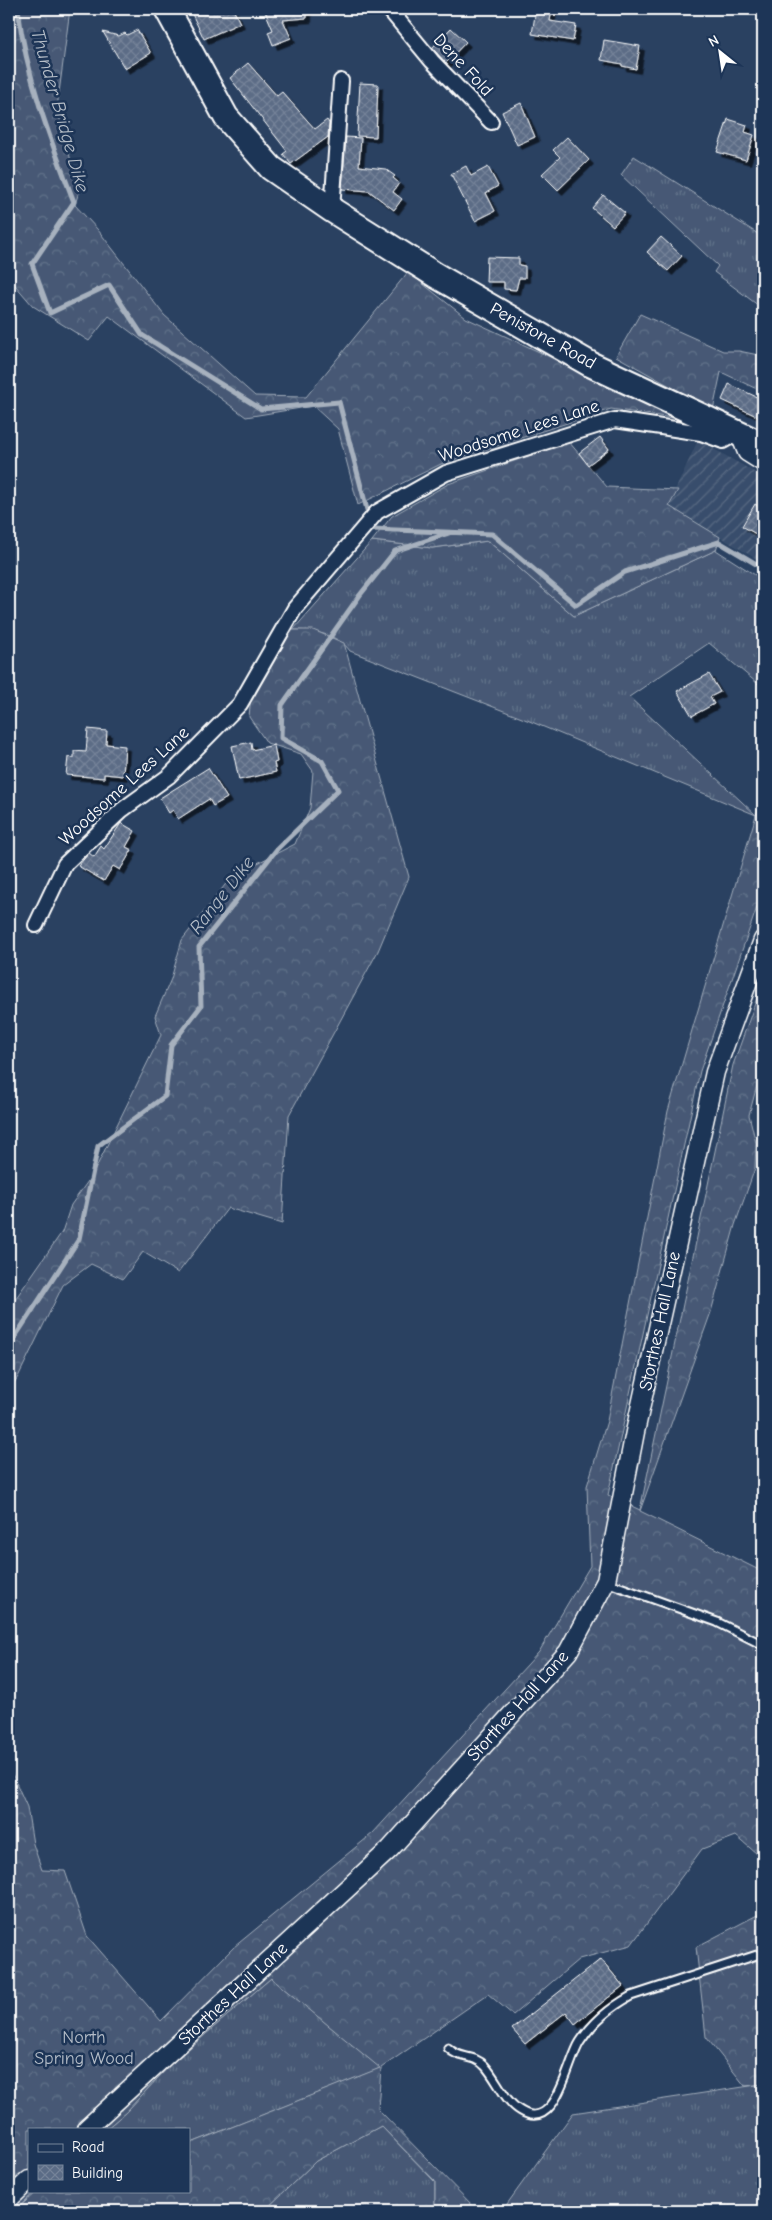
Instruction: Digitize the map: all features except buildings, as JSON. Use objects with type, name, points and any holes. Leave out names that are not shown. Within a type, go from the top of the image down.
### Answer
[{"type":"highway","name":"Penistone Road","points":[[167,9],[226,117],[270,168],[332,210],[438,276],[590,364],[739,432],[763,445]]},
{"type":"street","name":"Dene Fold","points":[[388,9],[432,61],[491,122]]},
{"type":"street","points":[[332,210],[341,81]]},
{"type":"street","name":"Woodsome Lees Lane","points":[[36,925],[65,864],[122,810],[169,776],[240,704],[295,608],[377,512],[446,473],[615,420],[701,434],[723,441],[739,432]]},
{"type":"street","points":[[739,432],[747,452],[763,462]]},
{"type":"street","name":"Storthes Hall Lane","points":[[87,2128],[390,1849],[568,1652],[606,1581],[635,1432],[715,1072],[763,940]]},
{"type":"street","points":[[9,2198],[28,2181]]},
{"type":"lane","points":[[606,1581],[717,1622],[763,1645]]},
{"type":"lane","points":[[448,2048],[454,2054],[474,2057],[519,2110],[535,2115],[544,2112],[550,2107],[566,2078],[579,2043],[603,2016],[620,2002],[631,1996],[763,1953]]},
{"type":"shaded area","points":[[698,440],[763,477],[763,563],[668,506]]},
{"type":"green space","points":[[9,9],[70,9],[57,108],[79,191],[75,205],[98,230],[164,315],[255,396],[306,397],[408,272],[466,318],[686,420],[611,409],[443,463],[358,505],[338,429],[313,406],[246,417],[109,316],[89,341],[33,306],[9,278]]},
{"type":"green space","points":[[634,156],[763,237],[763,309],[714,272],[718,266],[621,175]]},
{"type":"green space","points":[[640,314],[723,351],[739,351],[763,356],[763,392],[721,372],[713,410],[616,356]]},
{"type":"green space","points":[[569,442],[607,487],[678,490],[669,506],[720,537],[716,550],[574,616],[488,541],[432,548],[372,541],[392,516],[448,484]]},
{"type":"green space","points":[[372,541],[432,548],[488,541],[574,616],[716,550],[763,580],[763,688],[709,643],[629,697],[756,815],[527,720],[350,651],[345,645],[332,637],[316,632],[293,630]]},
{"type":"green space","points":[[293,630],[313,630],[344,643],[409,877],[378,951],[289,1115],[282,1224],[228,1208],[178,1273],[143,1252],[123,1279],[91,1264],[63,1285],[18,1377],[9,1390],[9,1308],[62,1232],[71,1205],[93,1174],[161,1035],[155,1016],[171,979],[182,940],[232,876],[295,844],[310,808],[313,771],[301,754],[267,743],[249,717],[251,695],[273,656]]},
{"type":"green space","name":"North Spring Wood","points":[[763,797],[763,890],[700,1071],[608,1495],[640,1510],[733,1065],[763,981],[763,1063],[749,1115],[756,1143],[755,1168],[735,1225],[711,1312],[640,1511],[763,1572],[763,1859],[736,1836],[702,1849],[631,1945],[579,1959],[513,2015],[488,1994],[381,2068],[378,2109],[478,2211],[435,2211],[435,2181],[381,2126],[316,2161],[264,2211],[15,2211],[36,2192],[190,2192],[190,2144],[380,2068],[271,1978],[171,2064],[126,2112],[107,2128],[28,2128],[28,2192],[35,2192],[14,2211],[9,2211],[9,1767],[27,1807],[33,1844],[42,1870],[65,1871],[87,1936],[161,2021],[234,1947],[373,1833],[539,1652],[590,1566],[587,1486],[607,1421],[668,1111]]},
{"type":"green space","points":[[763,1912],[763,2084],[745,2086],[706,2037],[696,1947]]},
{"type":"green space","points":[[271,1978],[381,2068],[190,2144],[190,2128],[107,2128],[126,2112],[171,2064]]},
{"type":"green space","points":[[763,2084],[763,2211],[502,2211],[573,2113]]},
{"type":"green space","points":[[381,2126],[435,2182],[435,2211],[264,2211],[316,2161]]},
{"type":"waterway","name":"Thunder Bridge Dike","points":[[18,9],[33,83],[74,202],[32,264],[50,313],[109,285],[142,335],[261,409],[339,402],[372,529],[492,534],[576,605],[625,572],[719,542],[763,568]]},
{"type":"waterway","name":"Range Dike","points":[[9,1346],[79,1239],[98,1146],[165,1096],[171,1045],[201,1006],[199,947],[277,849],[338,790],[322,761],[281,738],[282,705],[360,595],[395,551],[449,533]]}]
